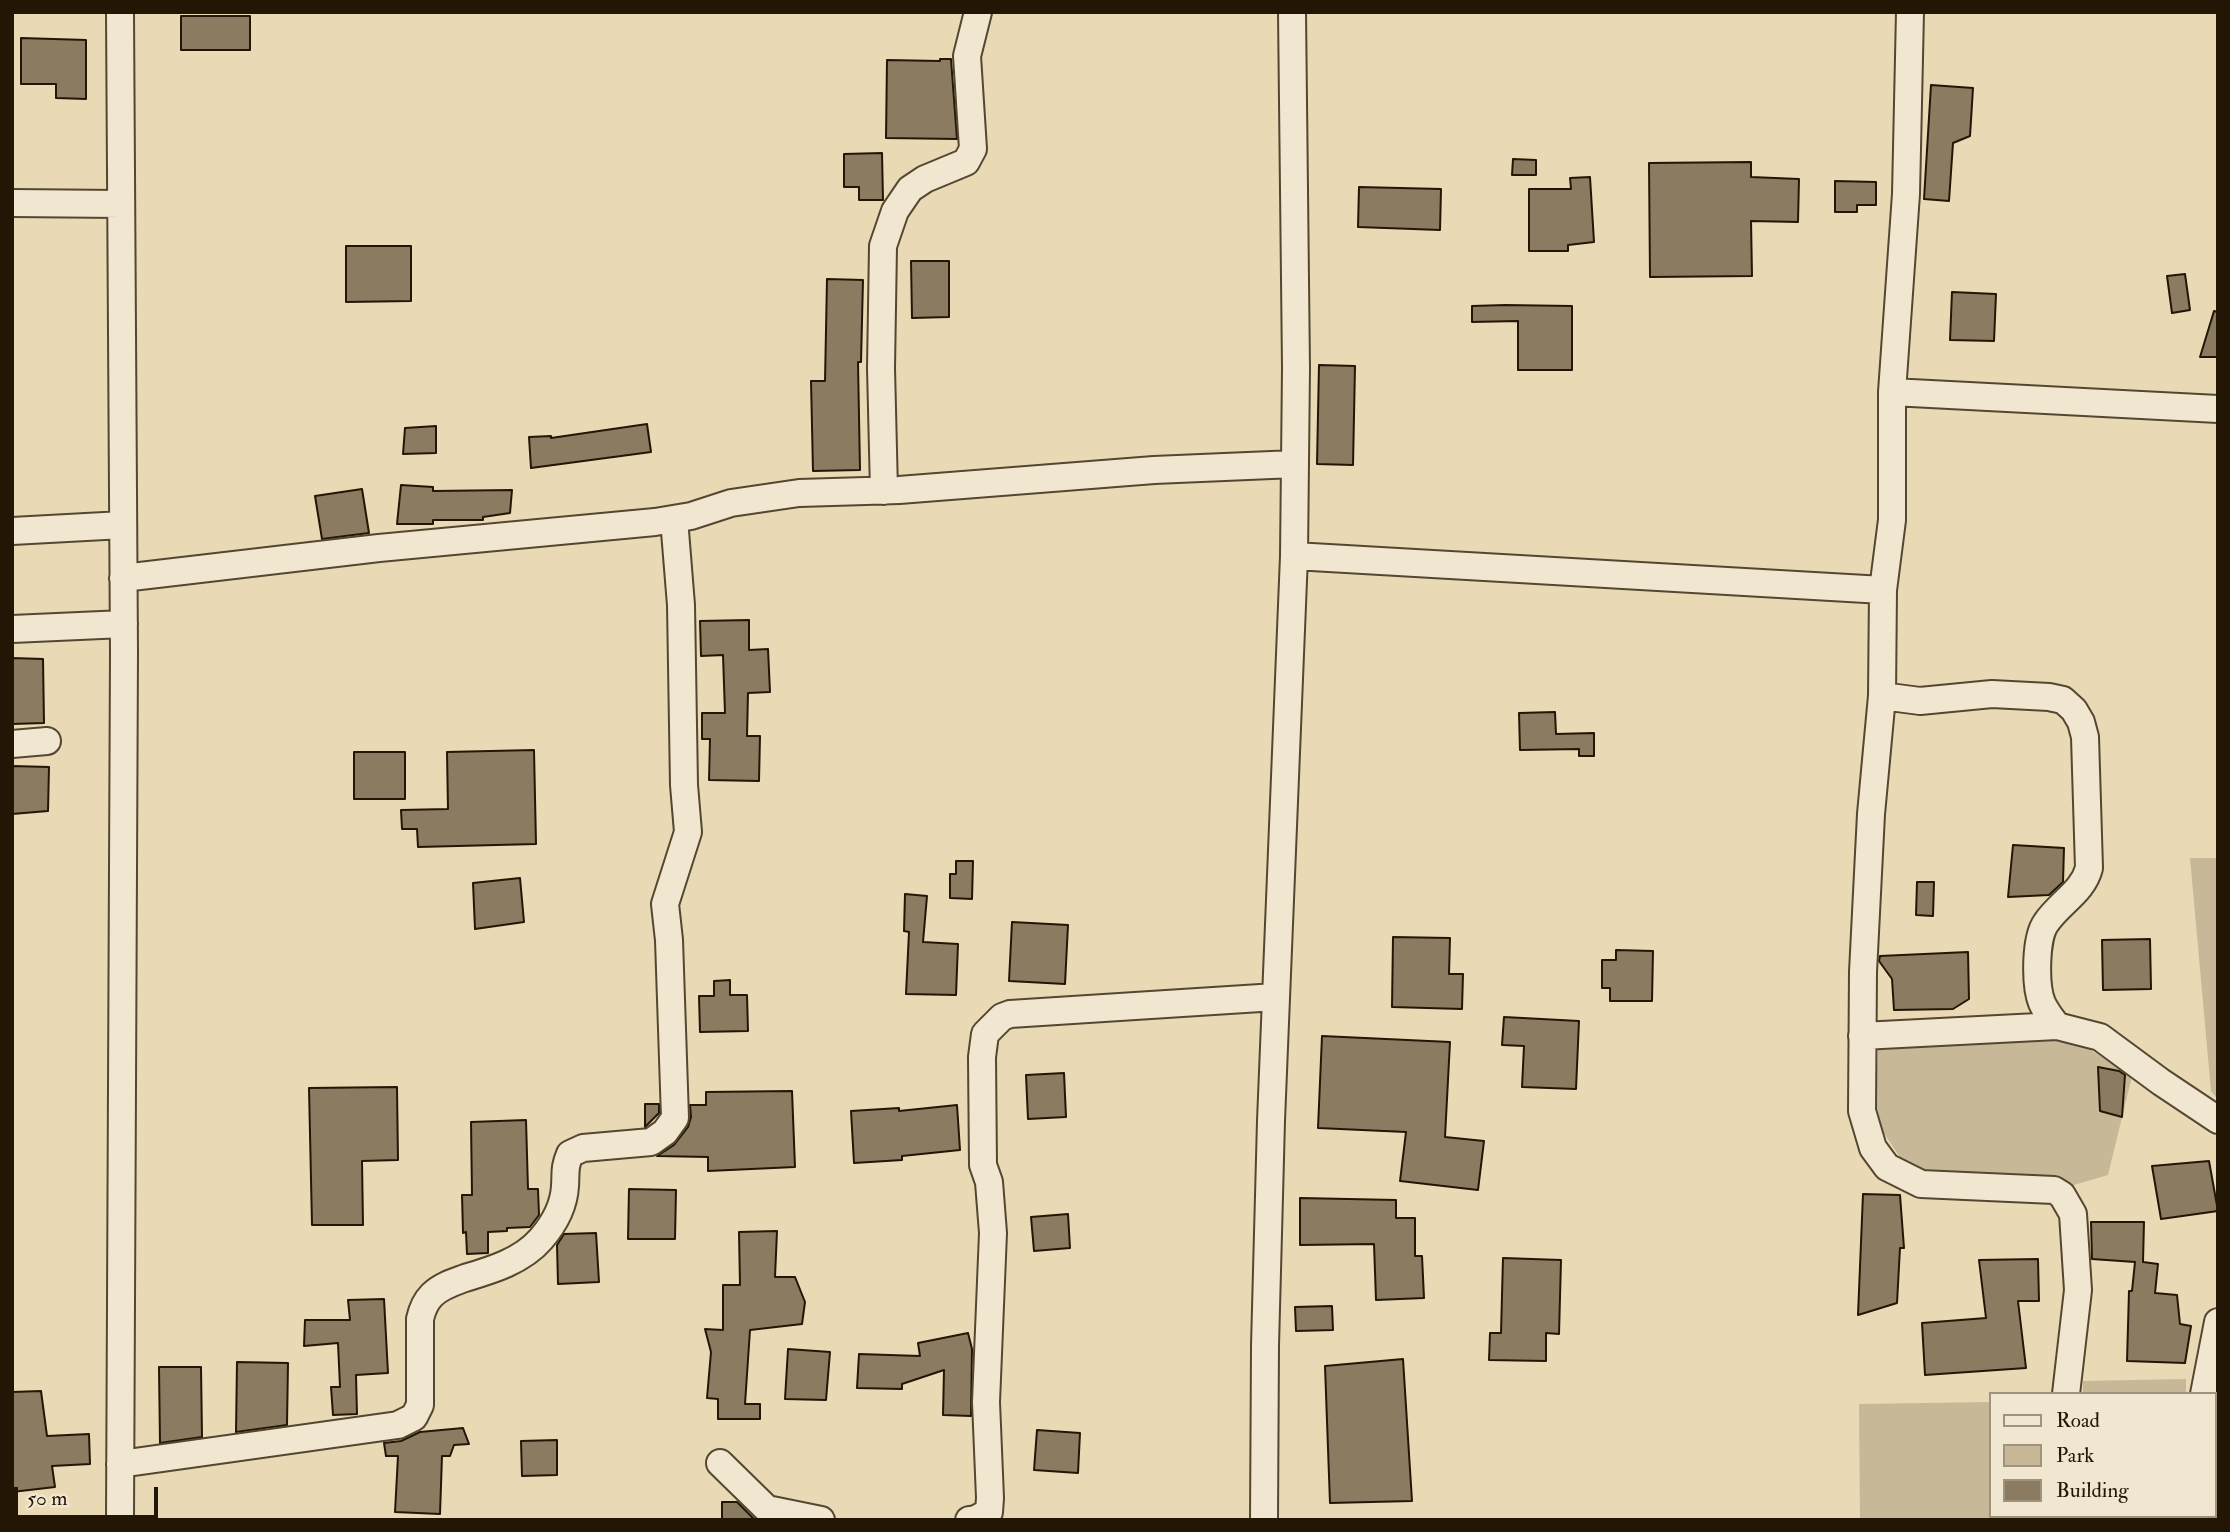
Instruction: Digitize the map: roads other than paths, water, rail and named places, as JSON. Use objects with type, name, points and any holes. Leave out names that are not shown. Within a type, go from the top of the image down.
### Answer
[{"type":"street","points":[[120,12],[124,624],[120,1520]]},
{"type":"street","points":[[884,491],[881,368],[883,246],[895,211],[910,189],[925,179],[966,162],[973,149],[967,56],[978,12]]},
{"type":"street","points":[[1264,1520],[1265,1346],[1294,556],[1296,368],[1292,12]]},
{"type":"street","points":[[1910,12],[1906,194],[1892,392],[1892,520],[1883,590],[1882,696],[1871,814],[1863,972],[1862,1111],[1872,1148],[1887,1167],[1922,1184],[2054,1190],[2062,1195],[2073,1214],[2078,1290],[2066,1392]]},
{"type":"street","points":[[12,203],[120,204]]},
{"type":"street","points":[[1892,392],[2218,409]]},
{"type":"street","points":[[123,578],[379,548],[674,519],[731,503],[799,493],[884,491],[1154,470],[1295,464]]},
{"type":"street","points":[[120,1464],[398,1425],[414,1417],[420,1405],[420,1319],[423,1307],[432,1294],[448,1284],[494,1269],[520,1257],[540,1240],[557,1216],[565,1187],[564,1169],[570,1154],[583,1148],[651,1142],[665,1132],[675,1118],[669,940],[665,904],[688,832],[684,785],[681,605],[674,519]]},
{"type":"street","points":[[12,531],[122,525]]},
{"type":"street","points":[[1294,556],[1883,590]]},
{"type":"street","points":[[12,629],[124,624]]},
{"type":"street","points":[[1882,696],[1920,701],[1992,694],[2049,697],[2063,701],[2078,716],[2085,737],[2089,868],[2081,885],[2045,923],[2038,948],[2038,989],[2042,1003],[2057,1026]]},
{"type":"street","points":[[12,744],[47,741]]},
{"type":"street","points":[[969,1520],[989,1512],[986,1402],[993,1233],[992,1198],[983,1165],[981,1134],[982,1056],[985,1034],[1002,1017],[1010,1014],[1276,997]]},
{"type":"street","points":[[1862,1036],[2057,1026],[2100,1037],[2161,1082],[2218,1119]]},
{"type":"street","points":[[2204,1392],[2218,1322]]},
{"type":"street","points":[[720,1463],[767,1509],[821,1520]]}]
